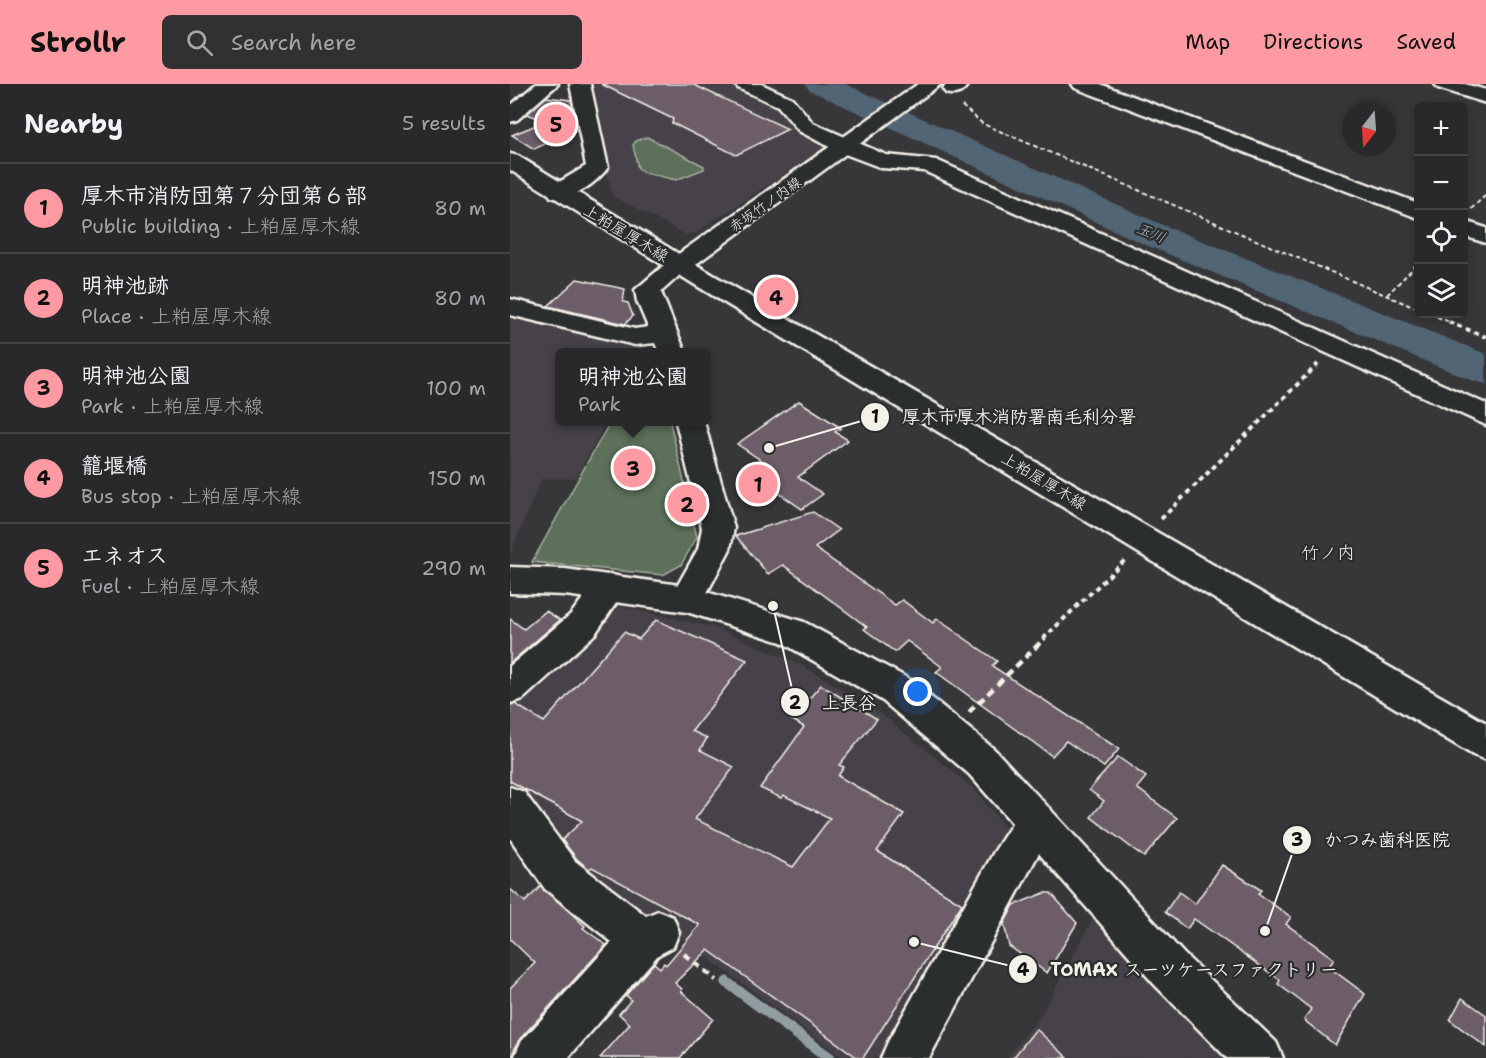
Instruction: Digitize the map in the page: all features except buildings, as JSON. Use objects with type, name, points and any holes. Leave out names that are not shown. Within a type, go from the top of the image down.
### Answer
[{"type":"street","points":[[510,116],[548,84]]},
{"type":"street","points":[[559,192],[591,174],[597,167],[580,84]]},
{"type":"street","points":[[745,84],[785,102],[806,127],[882,161],[927,165],[1486,415]]},
{"type":"street","points":[[1082,84],[1416,210]]},
{"type":"street","points":[[1445,84],[1486,97]]},
{"type":"street","name":"赤坂竹ノ内線","points":[[668,343],[650,301],[648,290],[679,265],[926,88]]},
{"type":"street","name":"上粕屋厚木線","points":[[510,161],[679,265],[1486,743]]},
{"type":"street","points":[[1468,220],[1486,236]]},
{"type":"street","points":[[510,307],[668,343]]},
{"type":"street","points":[[687,599],[714,549],[718,528],[691,426]]},
{"type":"street","points":[[510,580],[565,582],[687,599],[792,632],[896,690],[982,762],[1169,969],[1260,1058]]},
{"type":"street","points":[[510,688],[583,624],[610,587]]},
{"type":"street","points":[[510,805],[560,875],[651,936],[537,1058]]},
{"type":"street","points":[[904,1058],[1008,866],[1036,821]]},
{"type":"path","points":[[926,88],[958,103],[982,124],[1414,307]]},
{"type":"path","points":[[1468,218],[1486,195]]},
{"type":"path","points":[[1387,295],[1418,264]]},
{"type":"path","points":[[1440,318],[1486,337]]},
{"type":"path","points":[[948,732],[1335,347]]},
{"type":"path","points":[[651,936],[716,980]]},
{"type":"shaded area","points":[[585,84],[730,84],[786,110],[829,145],[695,233],[686,235],[613,196]]},
{"type":"shaded area","points":[[510,311],[639,343],[642,348],[555,348],[555,426],[604,426],[576,478],[541,479],[510,554]]},
{"type":"shaded area","points":[[618,606],[716,628],[805,667],[881,714],[973,788],[1008,831],[890,1058],[843,1058],[666,927],[565,871],[510,790],[510,696],[600,616]]},
{"type":"shaded area","points":[[1097,911],[1236,1058],[1007,1058],[1040,1017]]},
{"type":"green space","points":[[647,137],[704,166],[704,169],[676,180],[643,172],[638,168],[633,145],[636,141]]},
{"type":"green space","points":[[608,426],[671,426],[697,537],[681,565],[663,575],[532,562]]},
{"type":"waterway","name":"玉川","points":[[820,84],[1152,234],[1486,370]]},
{"type":"waterway","points":[[727,982],[830,1058]]},
{"type":"place","name":"エネオス","points":[[556,124]]},
{"type":"place","name":"籠堰橋","points":[[776,297]]},
{"type":"place","name":"厚木市厚木消防署南毛利分署","points":[[769,448]]},
{"type":"place","name":"明神池公園","points":[[633,468]]},
{"type":"place","name":"厚木市消防団第７分団第６部","points":[[758,484]]},
{"type":"place","name":"明神池跡","points":[[687,504]]},
{"type":"place","name":"上長谷","points":[[773,606]]},
{"type":"place","name":"かつみ歯科医院","points":[[1265,931]]},
{"type":"place","name":"TOMAX スーツケースファクトリー","points":[[914,942]]},
{"type":"district","name":"竹ノ内","points":[[1328,553]]}]
